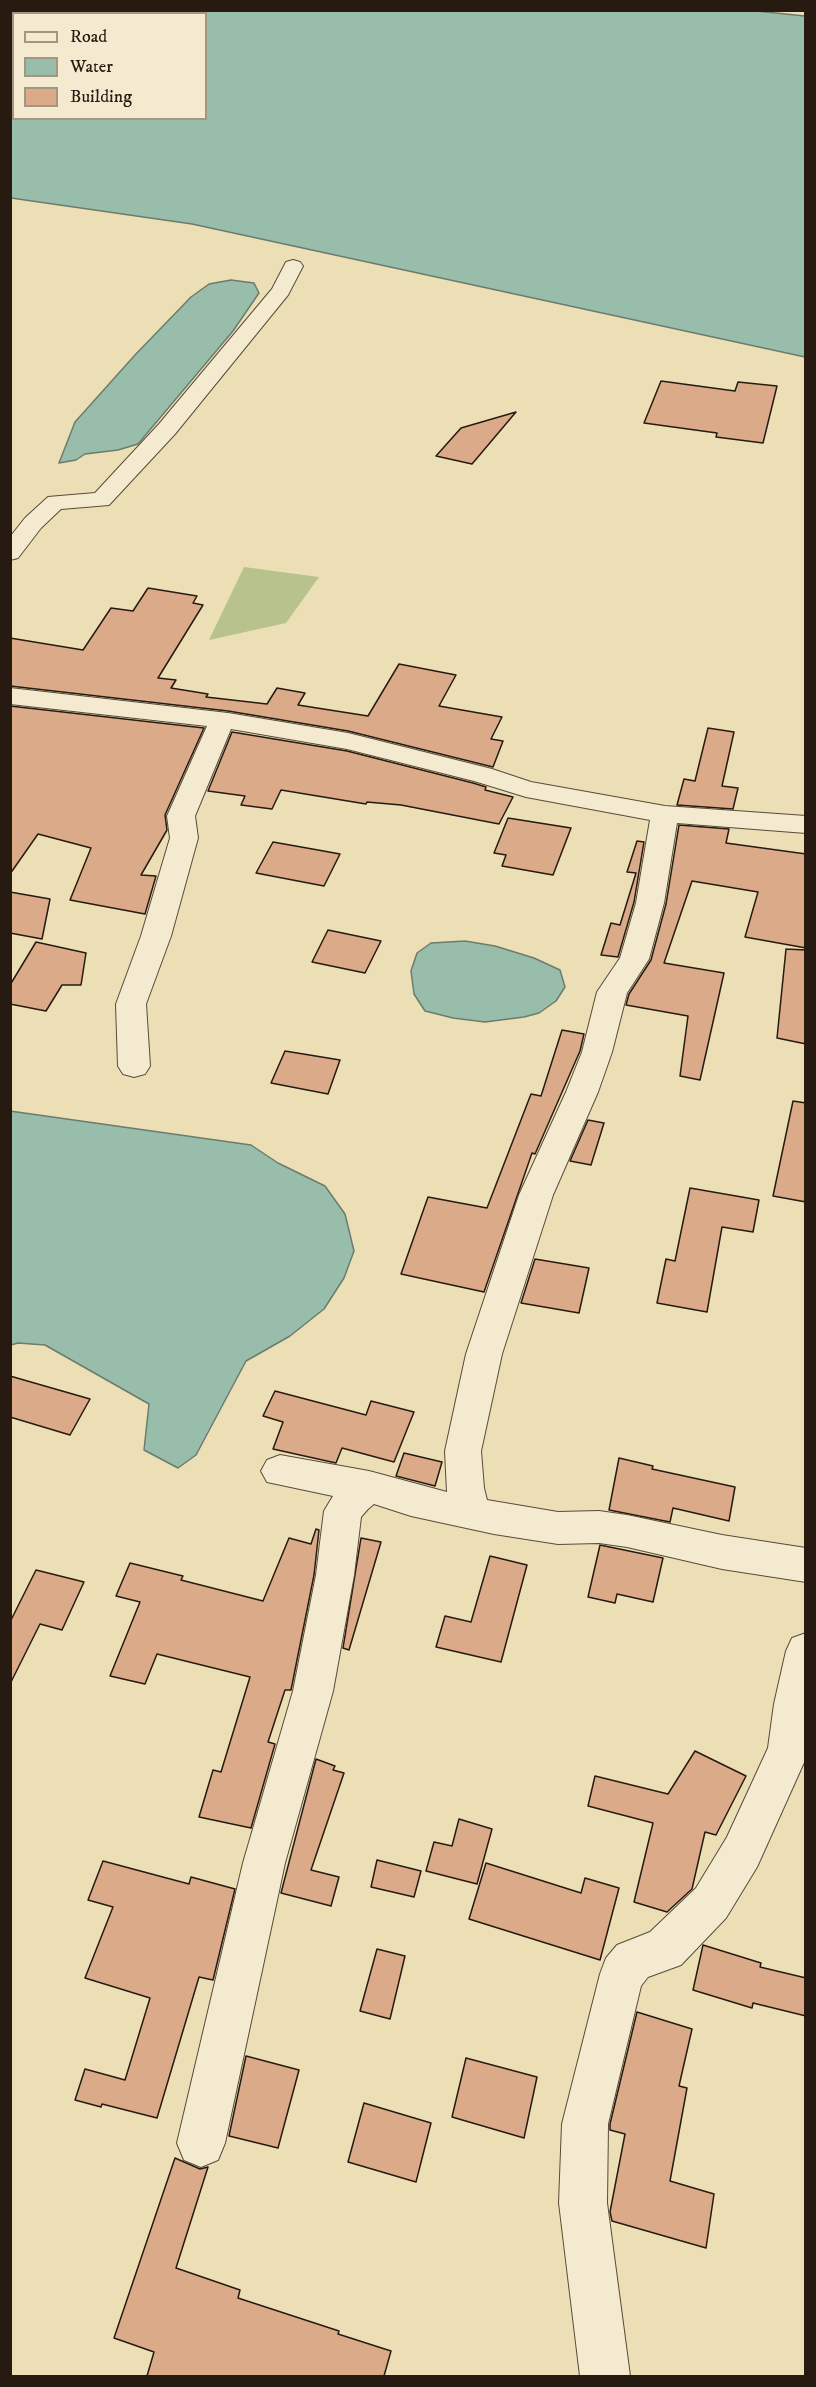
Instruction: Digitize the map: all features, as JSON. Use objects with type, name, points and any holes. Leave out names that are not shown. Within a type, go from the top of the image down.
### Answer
[{"type":"street","points":[[10,553],[33,523],[56,502],[101,500],[159,438],[249,331],[281,291],[293,266]]},
{"type":"street","points":[[10,696],[222,721],[348,741],[483,775],[526,789],[665,814],[806,825]]},
{"type":"street","points":[[134,1066],[131,1004],[156,936],[154,933],[167,899],[184,838],[181,816],[222,721]]},
{"type":"street","points":[[472,1513],[465,1488],[463,1450],[484,1354],[536,1195],[582,1092],[597,1052],[612,992],[634,959],[650,903],[665,814]]},
{"type":"street","points":[[280,1471],[369,1487],[411,1500],[472,1513],[558,1528],[599,1527],[627,1531],[722,1552],[806,1565]]},
{"type":"street","points":[[201,2143],[264,1863],[313,1691],[335,1575],[343,1511],[369,1487]]},
{"type":"street","points":[[605,2376],[583,2203],[585,2124],[617,1992],[622,1974],[633,1961],[665,1949],[711,1903],[742,1852],[789,1749],[794,1704],[806,1651]]},
{"type":"green space","points":[[244,567],[319,577],[286,623],[209,640]]},
{"type":"water","points":[[11,11],[756,11],[805,16],[805,357],[192,224],[11,198]]},
{"type":"water","points":[[231,280],[254,283],[259,293],[233,331],[138,444],[118,450],[85,454],[76,460],[59,463],[75,422],[135,355],[191,297],[209,284]]},
{"type":"water","points":[[465,941],[495,946],[534,958],[560,970],[565,987],[556,1001],[539,1013],[524,1017],[485,1022],[453,1018],[425,1011],[414,994],[411,971],[417,953],[431,943]]},
{"type":"water","points":[[10,1111],[251,1145],[278,1163],[325,1186],[345,1214],[354,1251],[344,1278],[324,1309],[290,1336],[246,1361],[196,1455],[178,1468],[144,1450],[149,1404],[45,1345],[18,1343],[11,1345]]},
{"type":"building","points":[[661,381],[735,391],[738,382],[777,386],[763,443],[716,437],[717,433],[644,423]]},
{"type":"building","points":[[516,412],[472,464],[436,456],[461,428]]},
{"type":"building","points":[[148,588],[197,596],[193,603],[203,605],[158,678],[176,680],[171,688],[208,694],[206,697],[267,704],[277,688],[305,693],[298,705],[368,716],[399,664],[456,675],[439,706],[502,717],[491,739],[503,741],[493,767],[348,731],[228,711],[10,686],[10,638],[83,650],[111,608],[133,611]]},
{"type":"building","points":[[10,706],[204,728],[165,815],[167,830],[141,875],[156,876],[145,914],[70,900],[91,848],[38,834],[10,874]]},
{"type":"building","points":[[708,728],[734,732],[722,786],[738,788],[733,809],[677,805],[684,779],[695,781]]},
{"type":"building","points":[[232,732],[347,751],[473,783],[486,787],[485,790],[513,797],[499,824],[401,805],[367,802],[366,804],[281,790],[272,809],[241,805],[245,796],[208,791]]},
{"type":"building","points":[[508,818],[571,828],[553,875],[502,866],[506,855],[494,853]]},
{"type":"building","points":[[679,825],[729,829],[726,843],[806,854],[806,948],[745,937],[758,892],[692,881],[664,963],[724,973],[700,1080],[680,1076],[688,1016],[626,1005],[629,994],[651,960],[666,904]]},
{"type":"building","points":[[637,841],[644,842],[634,902],[618,957],[601,955],[611,923],[620,925],[636,873],[627,872]]},
{"type":"building","points":[[273,842],[340,854],[324,886],[256,873]]},
{"type":"building","points":[[10,892],[50,899],[42,939],[10,933]]},
{"type":"building","points":[[328,930],[381,941],[365,973],[312,962]]},
{"type":"building","points":[[36,942],[86,953],[81,985],[62,985],[46,1011],[10,1004],[10,985]]},
{"type":"building","points":[[786,949],[806,950],[806,1044],[777,1038]]},
{"type":"building","points":[[562,1030],[584,1034],[580,1051],[535,1154],[532,1153],[484,1292],[401,1274],[428,1197],[487,1208],[531,1094],[541,1096]]},
{"type":"building","points":[[285,1051],[340,1060],[328,1094],[271,1083]]},
{"type":"building","points":[[793,1101],[806,1103],[806,1202],[773,1196]]},
{"type":"building","points":[[588,1120],[604,1123],[591,1165],[570,1161]]},
{"type":"building","points":[[690,1188],[759,1200],[753,1232],[722,1227],[707,1312],[657,1303],[666,1259],[675,1261]]},
{"type":"building","points":[[535,1259],[589,1268],[579,1313],[521,1303]]},
{"type":"building","points":[[10,1376],[90,1399],[70,1435],[10,1417]]},
{"type":"building","points":[[275,1391],[366,1415],[371,1401],[414,1412],[394,1462],[342,1448],[336,1463],[273,1449],[283,1422],[263,1416]]},
{"type":"building","points":[[404,1453],[442,1462],[435,1486],[396,1476]]},
{"type":"building","points":[[619,1458],[653,1466],[652,1469],[735,1487],[729,1521],[673,1508],[670,1522],[609,1510]]},
{"type":"building","points":[[316,1529],[319,1530],[314,1575],[291,1690],[285,1690],[268,1742],[275,1744],[251,1828],[199,1817],[213,1770],[221,1772],[250,1677],[157,1654],[145,1684],[110,1676],[140,1602],[116,1596],[130,1563],[183,1576],[181,1580],[263,1601],[289,1538],[311,1544]]},
{"type":"building","points":[[361,1538],[381,1542],[349,1650],[343,1648]]},
{"type":"building","points":[[600,1545],[663,1558],[653,1602],[617,1594],[615,1603],[588,1597]]},
{"type":"building","points":[[490,1556],[527,1565],[501,1662],[436,1647],[445,1616],[471,1622]]},
{"type":"building","points":[[36,1570],[84,1582],[62,1630],[40,1624],[10,1684],[10,1622]]},
{"type":"building","points":[[695,1751],[746,1776],[716,1835],[705,1832],[692,1889],[667,1912],[634,1902],[653,1823],[588,1806],[595,1776],[668,1794]]},
{"type":"building","points":[[316,1759],[335,1766],[333,1770],[344,1773],[311,1870],[339,1877],[331,1906],[281,1893]]},
{"type":"building","points":[[459,1819],[492,1829],[477,1884],[426,1871],[434,1842],[452,1846]]},
{"type":"building","points":[[377,1860],[421,1871],[414,1897],[371,1887]]},
{"type":"building","points":[[103,1861],[189,1884],[191,1877],[235,1889],[213,1980],[199,1977],[157,2118],[102,2104],[101,2107],[75,2100],[85,2069],[125,2080],[150,1998],[85,1978],[113,1907],[88,1900]]},
{"type":"building","points":[[486,1863],[581,1893],[585,1878],[619,1888],[600,1960],[469,1919]]},
{"type":"building","points":[[703,1945],[761,1963],[760,1967],[806,1978],[806,2016],[753,2003],[752,2008],[693,1990]]},
{"type":"building","points":[[377,1949],[405,1956],[390,2019],[360,2011]]},
{"type":"building","points":[[637,2012],[692,2029],[679,2086],[687,2088],[670,2181],[714,2194],[706,2248],[612,2221],[610,2212],[625,2134],[610,2130],[610,2124]]},
{"type":"building","points":[[246,2056],[299,2070],[278,2148],[229,2136]]},
{"type":"building","points":[[466,2058],[537,2077],[524,2138],[452,2117]]},
{"type":"building","points":[[364,2103],[431,2123],[416,2182],[348,2162]]},
{"type":"building","points":[[175,2158],[200,2169],[208,2167],[176,2268],[240,2290],[238,2298],[339,2331],[338,2334],[391,2351],[384,2376],[147,2376],[154,2352],[114,2338]]}]
